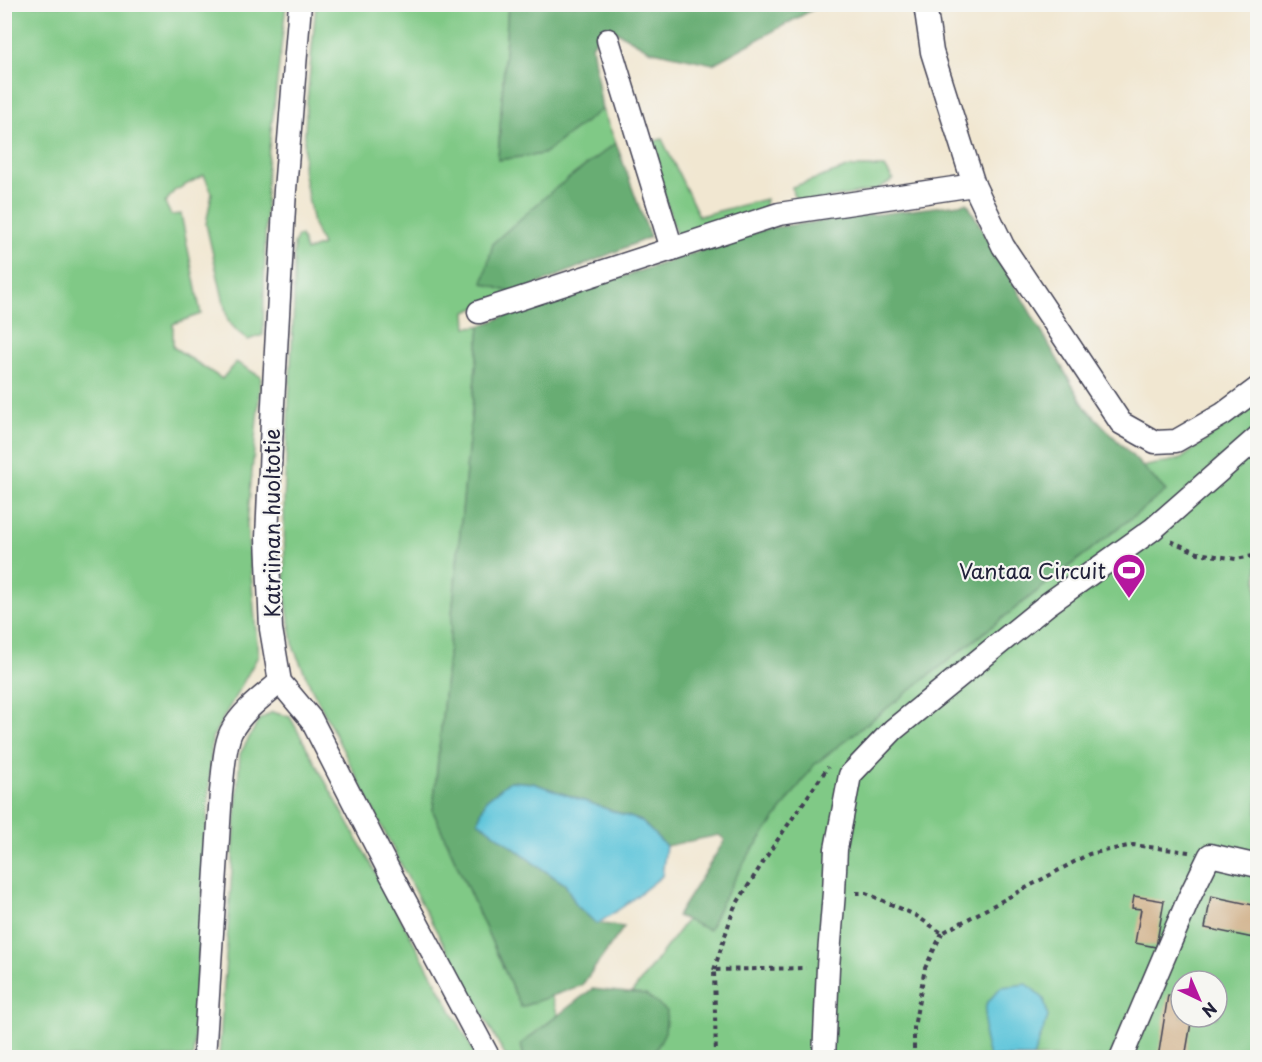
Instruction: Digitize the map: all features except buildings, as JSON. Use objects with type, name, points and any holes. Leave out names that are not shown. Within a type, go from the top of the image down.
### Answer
[{"type":"lane","name":"Katriinan huoltotie","points":[[300,4],[284,201],[267,538],[271,629],[280,682],[310,719],[489,1058]]},
{"type":"lane","points":[[926,4],[932,52],[974,186],[1003,246],[1121,423],[1155,441],[1176,441],[1223,414],[1257,388]]},
{"type":"lane","points":[[608,40],[672,249]]},
{"type":"lane","points":[[479,312],[779,214],[974,186]]},
{"type":"lane","points":[[824,1058],[836,849],[850,775],[893,730],[1048,604],[1153,529],[1257,437]]},
{"type":"lane","points":[[204,1058],[220,792],[226,755],[231,733],[245,711],[280,682]]},
{"type":"lane","points":[[1121,1058],[1189,898],[1210,855],[1257,866]]},
{"type":"path","points":[[1153,529],[1173,543],[1198,553],[1236,559],[1257,555]]},
{"type":"path","points":[[716,1058],[714,970],[734,908],[833,760]]},
{"type":"path","points":[[914,1058],[914,1027],[925,968],[942,933],[1089,854],[1132,845],[1210,855]]},
{"type":"path","points":[[834,892],[866,893],[915,915],[942,933]]},
{"type":"path","points":[[714,970],[828,967]]},
{"type":"green space","points":[[5,5],[286,5],[267,165],[263,335],[248,340],[228,321],[206,224],[212,193],[204,175],[174,191],[165,203],[171,215],[181,214],[201,314],[173,324],[173,347],[222,379],[236,362],[261,377],[247,525],[258,656],[212,738],[193,1057],[5,1058]]},
{"type":"green space","points":[[316,5],[508,5],[498,160],[543,154],[602,109],[616,143],[552,191],[515,294],[466,312],[467,327],[480,326],[433,811],[521,1007],[551,996],[558,1015],[521,1044],[524,1057],[506,1057],[415,892],[294,649],[285,595],[284,501],[294,304],[294,244],[298,236],[301,236],[306,251],[322,245],[313,224],[303,169]]},
{"type":"green space","points":[[508,5],[821,5],[713,64],[649,50],[605,25],[592,46],[602,109],[543,154],[498,160]]},
{"type":"green space","points":[[662,139],[699,216],[766,199],[764,212],[693,239],[676,234],[648,143]]},
{"type":"green space","points":[[616,143],[650,237],[515,294],[483,283],[493,243],[552,191]]},
{"type":"green space","points":[[850,167],[885,167],[893,180],[876,190],[801,203],[793,195],[792,187]]},
{"type":"green space","points":[[967,203],[1085,407],[1166,491],[814,765],[748,856],[720,905],[709,930],[677,916],[725,840],[719,835],[666,846],[641,821],[533,783],[510,781],[486,800],[478,821],[565,884],[577,906],[597,923],[624,927],[582,985],[521,1007],[433,811],[480,326],[768,228]]},
{"type":"green space","name":"Vantaa Circuit","points":[[1257,401],[1257,1057],[643,1057],[628,998],[821,739],[1154,479],[1142,467],[1181,459]]},
{"type":"green space","points":[[272,712],[290,717],[477,1057],[219,1058],[240,754],[259,720]]},
{"type":"green space","points":[[592,989],[646,995],[667,1011],[665,1032],[652,1057],[524,1057],[521,1044]]},
{"type":"water","points":[[510,781],[533,783],[641,821],[666,846],[662,876],[597,924],[577,906],[565,884],[478,821],[486,800]]},
{"type":"water","points":[[1027,984],[1044,999],[1048,1017],[1033,1057],[989,1057],[984,1037],[986,1004],[1001,987]]},
{"type":"place","name":"Vantaa Circuit","points":[[1129,599]]}]
